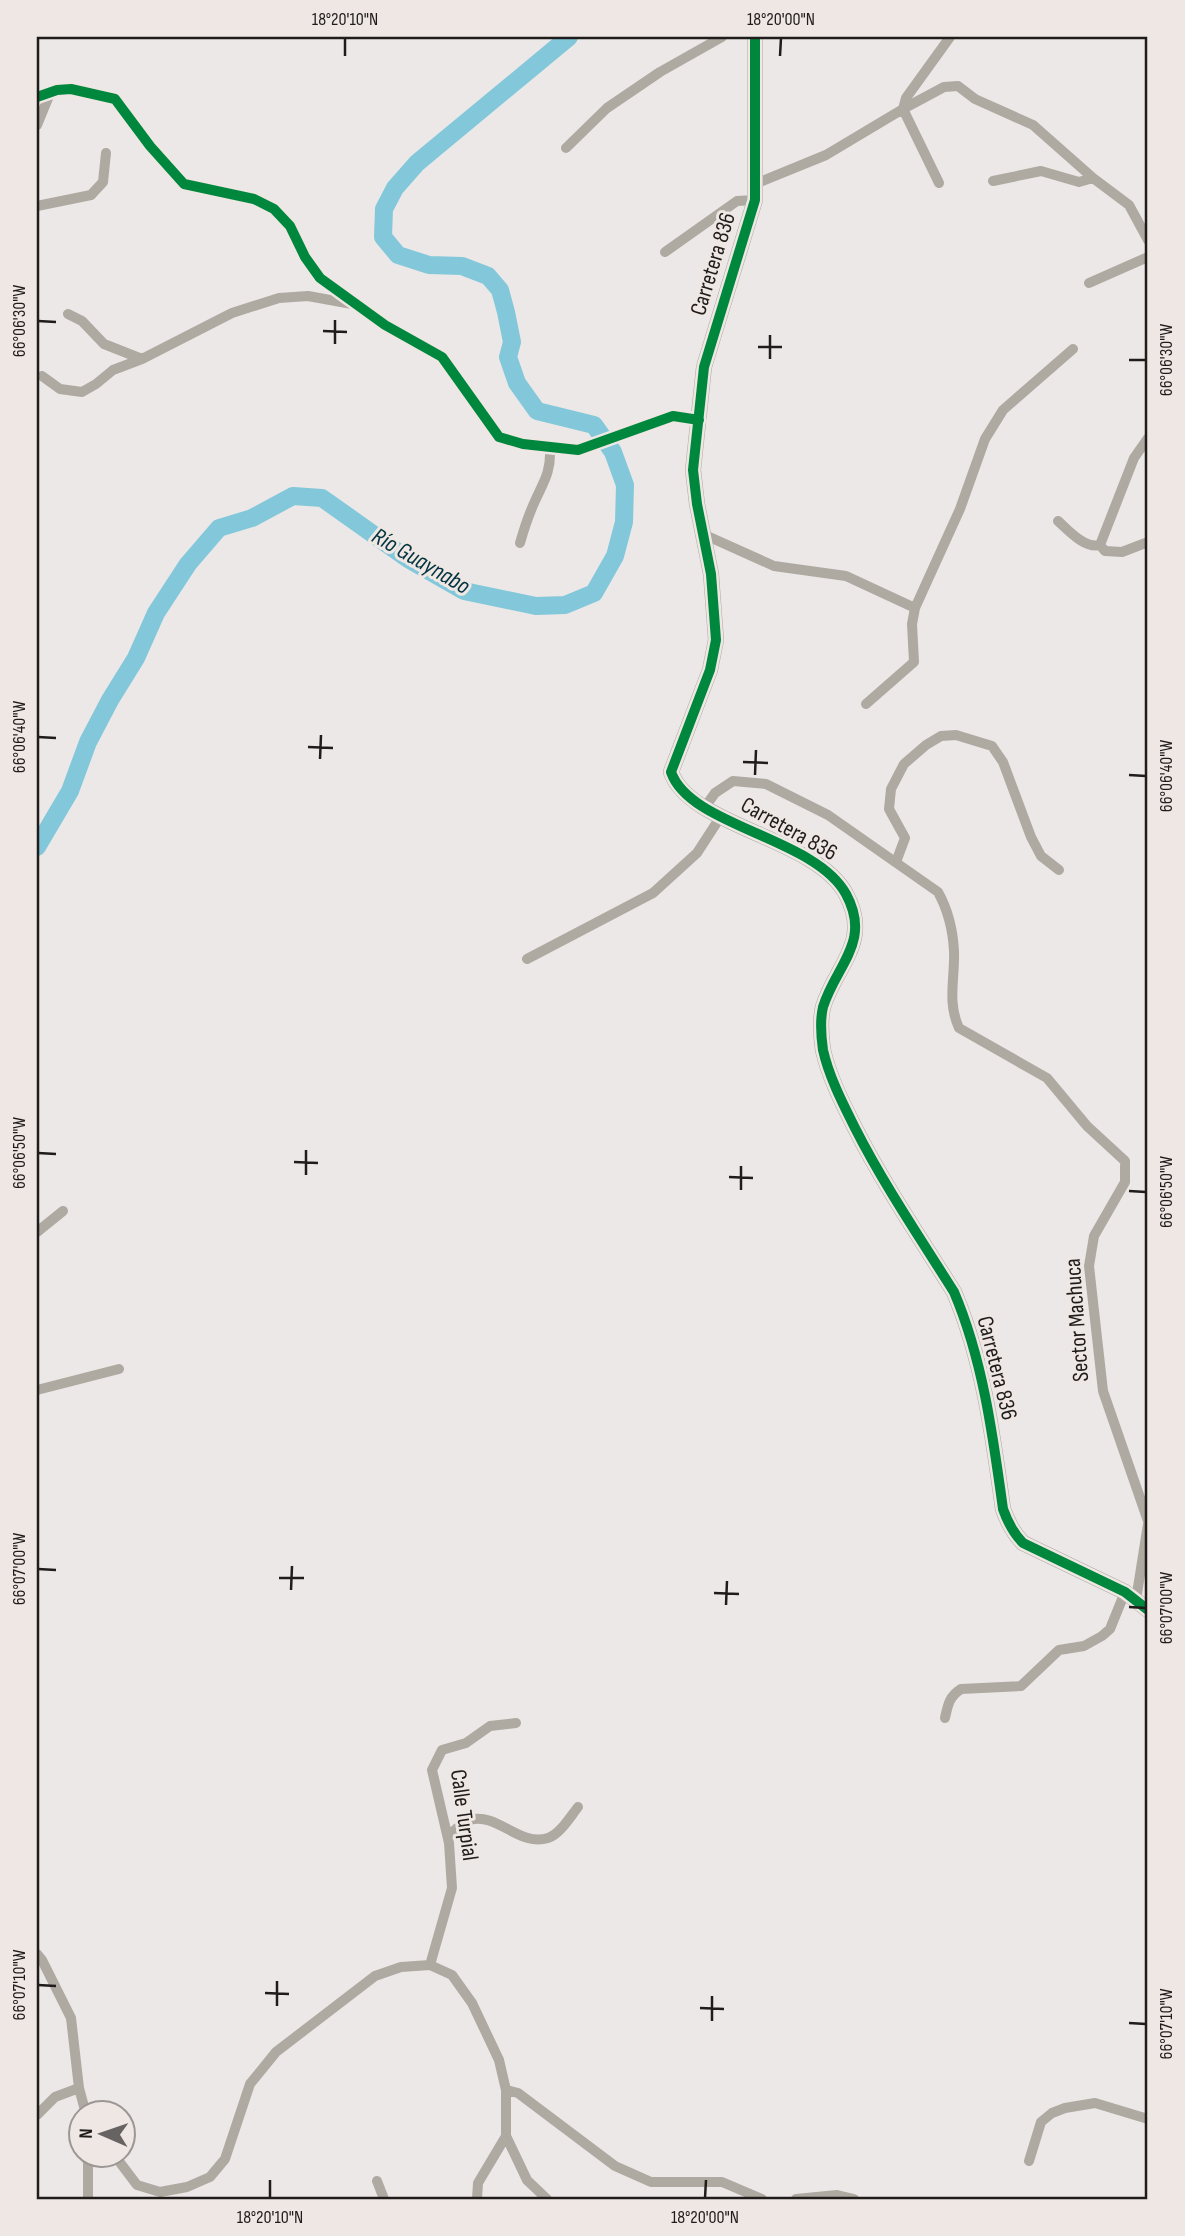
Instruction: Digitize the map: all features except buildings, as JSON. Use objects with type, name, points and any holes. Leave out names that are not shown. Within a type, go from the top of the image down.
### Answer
[{"type":"street","points":[[566,148],[607,108],[660,72],[723,37]]},
{"type":"street","name":"Carretera 836","points":[[755,37],[755,192],[704,367],[693,470],[711,574],[716,640],[713,659],[671,772],[692,800],[815,862],[838,880],[854,916],[856,934],[846,962],[823,1009],[823,1050],[844,1105],[870,1158],[954,1292],[971,1340],[988,1415],[1003,1509],[1008,1522],[1014,1534],[1024,1543],[1136,1600]]},
{"type":"street","points":[[939,183],[904,109],[906,98],[950,37]]},
{"type":"street","points":[[665,252],[737,201],[826,155],[944,87],[958,86],[975,99],[1033,125],[1093,178],[1129,205],[1148,240]]},
{"type":"street","points":[[37,97],[71,89],[115,99],[150,146],[184,184],[254,199],[274,209],[290,226],[305,257],[320,278],[384,325],[442,357],[499,437],[551,449],[578,450],[677,416],[699,420]]},
{"type":"street","points":[[37,125],[51,92]]},
{"type":"street","points":[[37,206],[91,195],[103,182],[106,153]]},
{"type":"street","points":[[993,181],[1041,171],[1079,182],[1093,178]]},
{"type":"street","points":[[1089,283],[1148,257]]},
{"type":"street","points":[[42,376],[60,389],[82,391],[113,370],[142,359],[232,313],[279,298],[308,296],[355,304]]},
{"type":"street","points":[[68,314],[82,321],[104,344],[142,359]]},
{"type":"street","points":[[866,704],[914,662],[912,624],[915,608],[960,509],[985,439],[1003,410],[1073,349]]},
{"type":"street","points":[[1100,545],[1134,458],[1148,438]]},
{"type":"street","points":[[520,543],[535,500],[545,484],[551,462],[551,449]]},
{"type":"street","points":[[1058,522],[1088,544],[1095,547],[1100,545]]},
{"type":"street","points":[[705,535],[774,566],[846,576],[915,608]]},
{"type":"street","points":[[1100,545],[1105,551],[1122,552],[1148,542]]},
{"type":"street","points":[[896,862],[905,838],[889,809],[891,789],[904,764],[926,745],[941,736],[956,735],[992,746],[1003,762],[1031,837],[1041,856],[1059,870]]},
{"type":"street","name":"Sector Machuca","points":[[705,807],[715,793],[733,781],[766,784],[828,815],[938,892],[946,906],[954,949],[951,1002],[959,1028],[1047,1078],[1087,1126],[1125,1161],[1125,1182],[1094,1236],[1089,1266],[1103,1391],[1148,1523],[1136,1600],[1110,1629],[1094,1642],[1059,1650],[1021,1686],[961,1689],[948,1701],[945,1718]]},
{"type":"street","points":[[527,959],[653,893],[697,853],[721,816]]},
{"type":"street","points":[[37,1231],[63,1211]]},
{"type":"street","points":[[37,1390],[119,1369]]},
{"type":"street","name":"Calle Turpial","points":[[430,1965],[452,1888],[448,1836],[432,1769],[442,1750],[466,1743],[490,1726],[516,1723]]},
{"type":"street","points":[[448,1836],[462,1824],[471,1820],[484,1820],[531,1839],[548,1838],[559,1831],[578,1807]]},
{"type":"street","points":[[37,1954],[71,2018],[82,2100]]},
{"type":"street","points":[[126,2170],[137,2185],[160,2192],[187,2187],[210,2177],[225,2160],[250,2084],[276,2052],[374,1976],[401,1967],[430,1965],[452,1975],[472,2003],[499,2060],[506,2090],[506,2136],[527,2180],[547,2199]]},
{"type":"street","points":[[37,2115],[55,2097],[79,2088]]},
{"type":"street","points":[[506,2090],[518,2093],[615,2166],[632,2174],[651,2182],[722,2182],[762,2199]]},
{"type":"street","points":[[1029,2161],[1041,2122],[1052,2113],[1065,2108],[1095,2104],[1148,2119]]},
{"type":"street","points":[[477,2199],[478,2183],[506,2136]]},
{"type":"street","points":[[88,2170],[88,2199]]},
{"type":"street","points":[[377,2181],[384,2199]]},
{"type":"street","points":[[796,2199],[836,2195],[854,2199]]},
{"type":"waterway","name":"Río Guaynabo","points":[[37,847],[70,791],[88,742],[136,658],[156,613],[188,564],[219,528],[252,518],[293,496],[322,498],[408,559],[464,591],[536,606],[565,605],[594,593],[615,556],[624,522],[625,485],[613,452],[594,425],[537,411],[517,383],[508,357],[512,342],[506,312],[500,290],[488,276],[462,266],[429,265],[398,255],[383,237],[384,209],[395,188],[417,163],[569,37]]},
{"type":"cycle path","points":[[755,37],[755,200],[704,367],[693,470],[711,574],[716,640],[710,670],[671,772],[683,791],[702,806],[808,859],[830,875],[846,894],[853,911],[854,940],[823,1007],[823,1050],[837,1090],[866,1149],[954,1292],[980,1371],[1003,1509],[1007,1519],[1023,1543],[1125,1592],[1148,1610]]},
{"type":"cycle path","points":[[37,97],[57,90],[71,89],[115,99],[150,146],[184,184],[254,199],[274,209],[290,226],[305,257],[320,278],[385,325],[442,357],[499,437],[523,444],[578,450],[673,416],[699,420]]}]
